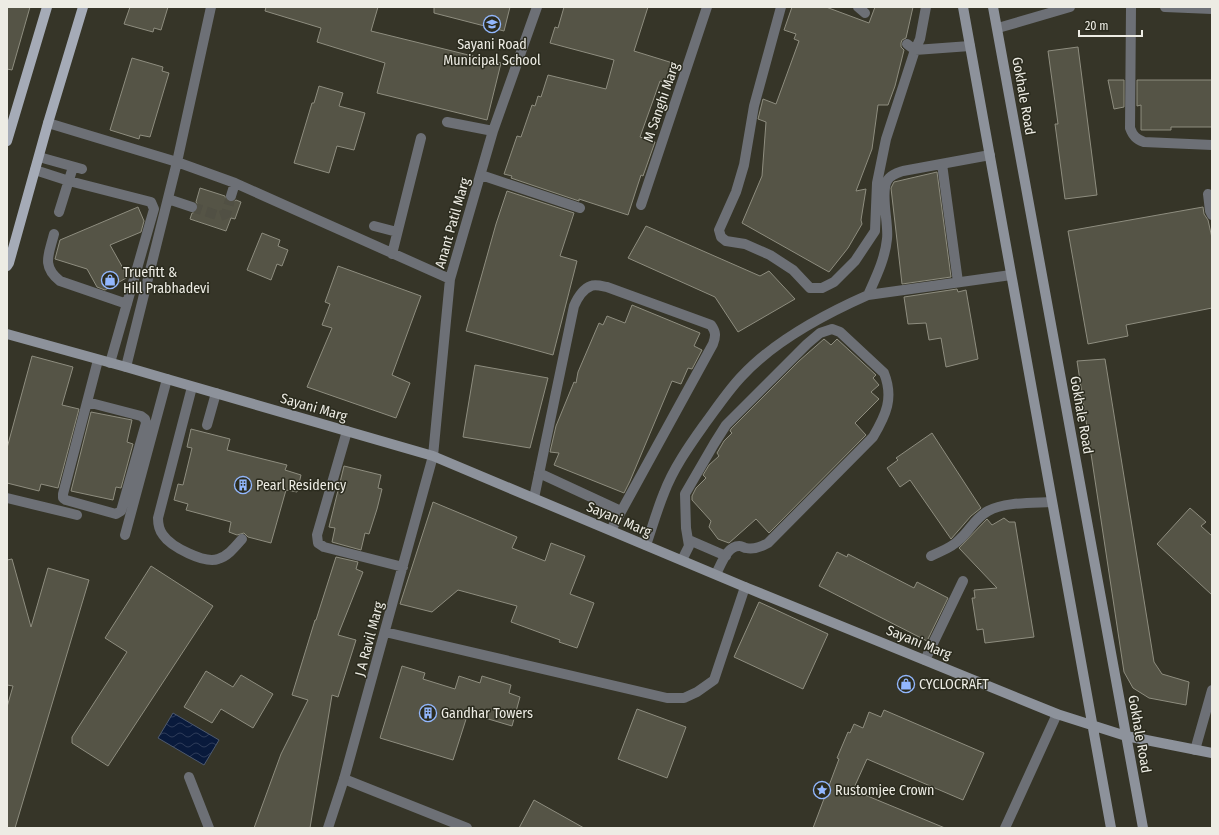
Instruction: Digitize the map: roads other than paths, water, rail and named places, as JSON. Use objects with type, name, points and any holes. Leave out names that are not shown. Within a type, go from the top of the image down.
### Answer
[{"type":"main road","points":[[7,141],[10,120],[47,7]]},
{"type":"main road","points":[[7,266],[48,123],[84,7]]},
{"type":"main road","points":[[963,7],[1111,828]]},
{"type":"main road","name":"Gokhale Road","points":[[993,7],[1143,828]]},
{"type":"main road","name":"Sayani Marg","points":[[7,334],[98,360],[126,366],[433,456],[745,587],[1057,714],[1126,736],[1212,753]]},
{"type":"street","points":[[126,366],[177,162],[211,7]]},
{"type":"street","name":"Anant Patil Marg","points":[[433,456],[450,280],[494,131],[537,7]]},
{"type":"street","name":"M Sanghi Marg","points":[[641,205],[707,7]]},
{"type":"street","points":[[781,7],[754,106],[744,165],[736,192],[719,230],[721,237],[726,241],[745,244],[770,255],[793,270],[810,288],[822,288],[834,282],[855,261],[875,231],[877,183],[886,139],[911,47],[920,40],[926,7]]},
{"type":"street","points":[[998,28],[1070,7]]},
{"type":"street","points":[[1131,7],[1130,128],[1132,134],[1138,140],[1144,142],[1212,145]]},
{"type":"street","points":[[1165,7],[1212,9]]},
{"type":"street","points":[[911,47],[970,46]]},
{"type":"street","points":[[447,122],[494,131]]},
{"type":"street","points":[[48,123],[177,162],[235,183],[450,280]]},
{"type":"street","points":[[392,254],[421,138]]},
{"type":"street","points":[[868,295],[882,262],[887,239],[885,189],[887,180],[894,174],[990,155]]},
{"type":"street","points":[[39,157],[78,168],[69,181],[59,212]]},
{"type":"street","points":[[942,164],[958,282]]},
{"type":"street","points":[[35,170],[69,181],[151,202],[154,209],[110,363]]},
{"type":"street","points":[[481,175],[580,208]]},
{"type":"street","points":[[232,196],[235,183]]},
{"type":"street","points":[[1208,194],[1210,211],[1212,215]]},
{"type":"street","points":[[168,199],[192,207]]},
{"type":"street","points":[[374,226],[397,232]]},
{"type":"street","points":[[54,234],[47,263],[54,276],[60,281],[127,304]]},
{"type":"street","points":[[646,545],[664,492],[687,448],[741,376],[786,339],[834,310],[868,295],[1011,275]]},
{"type":"street","points":[[534,498],[574,306],[576,299],[584,291],[591,286],[598,285],[607,287],[711,325],[716,336],[713,344],[611,530]]},
{"type":"street","points":[[682,560],[689,546],[686,528],[686,494],[722,430],[807,344],[820,333],[832,329],[840,332],[884,373],[887,382],[889,400],[883,421],[873,437],[768,543],[759,548],[751,549],[740,546],[732,548],[716,574]]},
{"type":"street","points":[[87,402],[141,416],[145,419],[146,424],[121,511],[116,514],[63,498],[63,494],[87,402],[98,360]]},
{"type":"street","points":[[125,536],[167,379]]},
{"type":"street","points":[[192,386],[158,518],[159,528],[163,536],[172,544],[202,559],[218,560],[231,552],[242,539]]},
{"type":"street","points":[[207,425],[216,393]]},
{"type":"street","points":[[347,431],[317,536],[318,543],[324,547],[403,567]]},
{"type":"street","name":"J A Ravil Marg","points":[[328,828],[344,780],[433,456]]},
{"type":"street","points":[[539,473],[621,511]]},
{"type":"street","points":[[7,498],[77,515]]},
{"type":"street","points":[[931,556],[952,547],[961,539],[976,520],[988,511],[1002,506],[1052,502]]},
{"type":"street","points":[[689,540],[726,556]]},
{"type":"street","points":[[925,660],[963,581]]},
{"type":"street","points":[[385,632],[667,698],[684,698],[698,692],[714,680],[745,587]]},
{"type":"street","points":[[1196,750],[1212,690]]},
{"type":"street","points":[[1005,828],[1057,714]]},
{"type":"street","points":[[189,777],[209,828]]},
{"type":"street","points":[[344,780],[467,828]]},
{"type":"water","points":[[173,713],[219,740],[204,765],[158,738]]},
{"type":"tunnel","points":[[192,207],[220,216],[226,214],[231,196]]},
{"type":"place","name":"Sayani Road Municipal School","points":[[492,24]]},
{"type":"place","name":"Truefitt & Hill Prabhadevi","points":[[110,280]]},
{"type":"place","name":"Pearl Residency","points":[[243,485]]},
{"type":"place","name":"CYCLOCRAFT","points":[[906,684]]},
{"type":"place","name":"Gandhar Towers","points":[[428,713]]},
{"type":"place","name":"Rustomjee Crown","points":[[822,790]]}]
